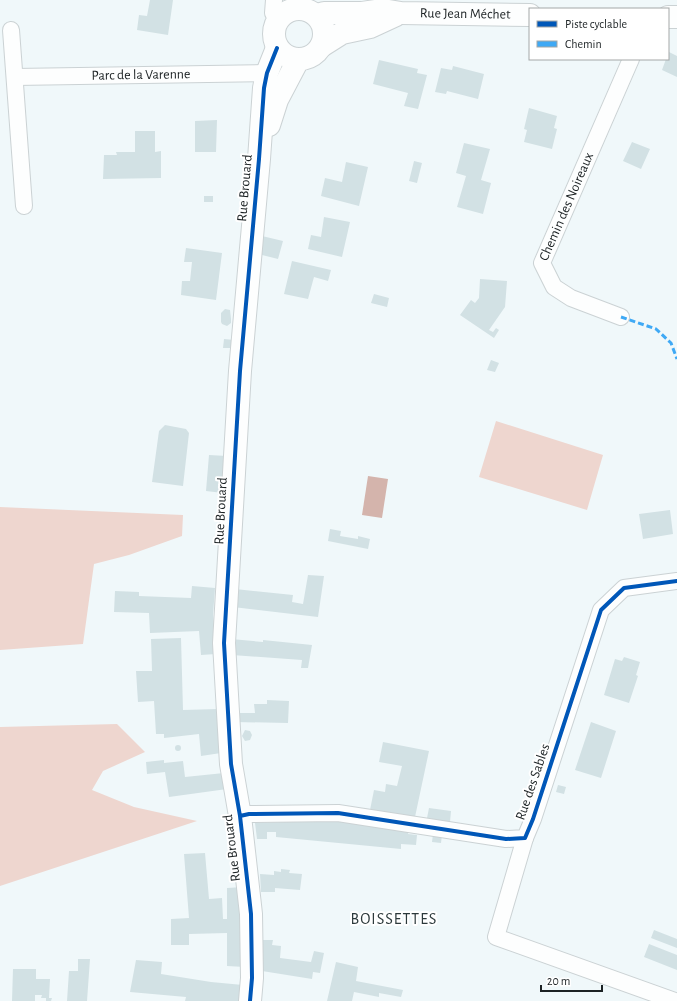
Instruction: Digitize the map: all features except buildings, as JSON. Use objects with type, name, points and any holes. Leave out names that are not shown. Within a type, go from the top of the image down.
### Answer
[{"type":"street","points":[[304,8],[324,29],[323,45],[313,56],[298,60],[286,56],[277,48],[274,34],[276,10],[288,11],[304,8]]},
{"type":"street","name":"Rue Jean Méchet","points":[[304,8],[324,13],[362,13],[382,10],[401,13],[529,15]]},
{"type":"street","name":"Rue Jean Méchet","points":[[323,45],[342,33],[370,27],[401,13]]},
{"type":"street","points":[[11,30],[24,206]]},
{"type":"street","name":"Rue Brouard","points":[[250,1001],[252,978],[251,914],[240,816],[231,764],[224,643],[240,371],[264,88],[266,73],[277,48]]},
{"type":"street","name":"Rue Brouard","points":[[259,159],[277,100],[298,60]]},
{"type":"street","name":"Chemin des Noireaux","points":[[621,317],[570,298],[554,287],[542,262],[631,60]]},
{"type":"street","name":"Parc de la Varenne","points":[[15,77],[266,73]]},
{"type":"street","name":"Rue des Sables","points":[[240,816],[249,814],[338,813],[506,840],[525,838],[533,819],[601,610],[624,588],[677,581]]},
{"type":"street","points":[[525,838],[496,937],[675,1001]]},
{"type":"shaded area","points":[[496,421],[603,455],[587,510],[479,477]]},
{"type":"shaded area","points":[[368,476],[388,479],[382,518],[362,515]]},
{"type":"shaded area","points":[[0,507],[183,515],[182,536],[129,555],[94,564],[83,644],[0,650]]},
{"type":"shaded area","points":[[117,724],[145,752],[103,771],[92,790],[134,807],[197,821],[0,886],[0,727]]},
{"type":"marked path","points":[[621,317],[656,329],[671,343],[677,359]]},
{"type":"cycle path","points":[[250,1001],[252,978],[251,914],[240,816],[231,764],[224,643],[240,371],[264,88],[267,73],[277,48]]},
{"type":"cycle path","points":[[240,816],[249,814],[338,813],[506,839],[525,838],[533,819],[601,610],[624,588],[677,581]]},
{"type":"district","name":"BOISSETTES","points":[[394,919]]}]
